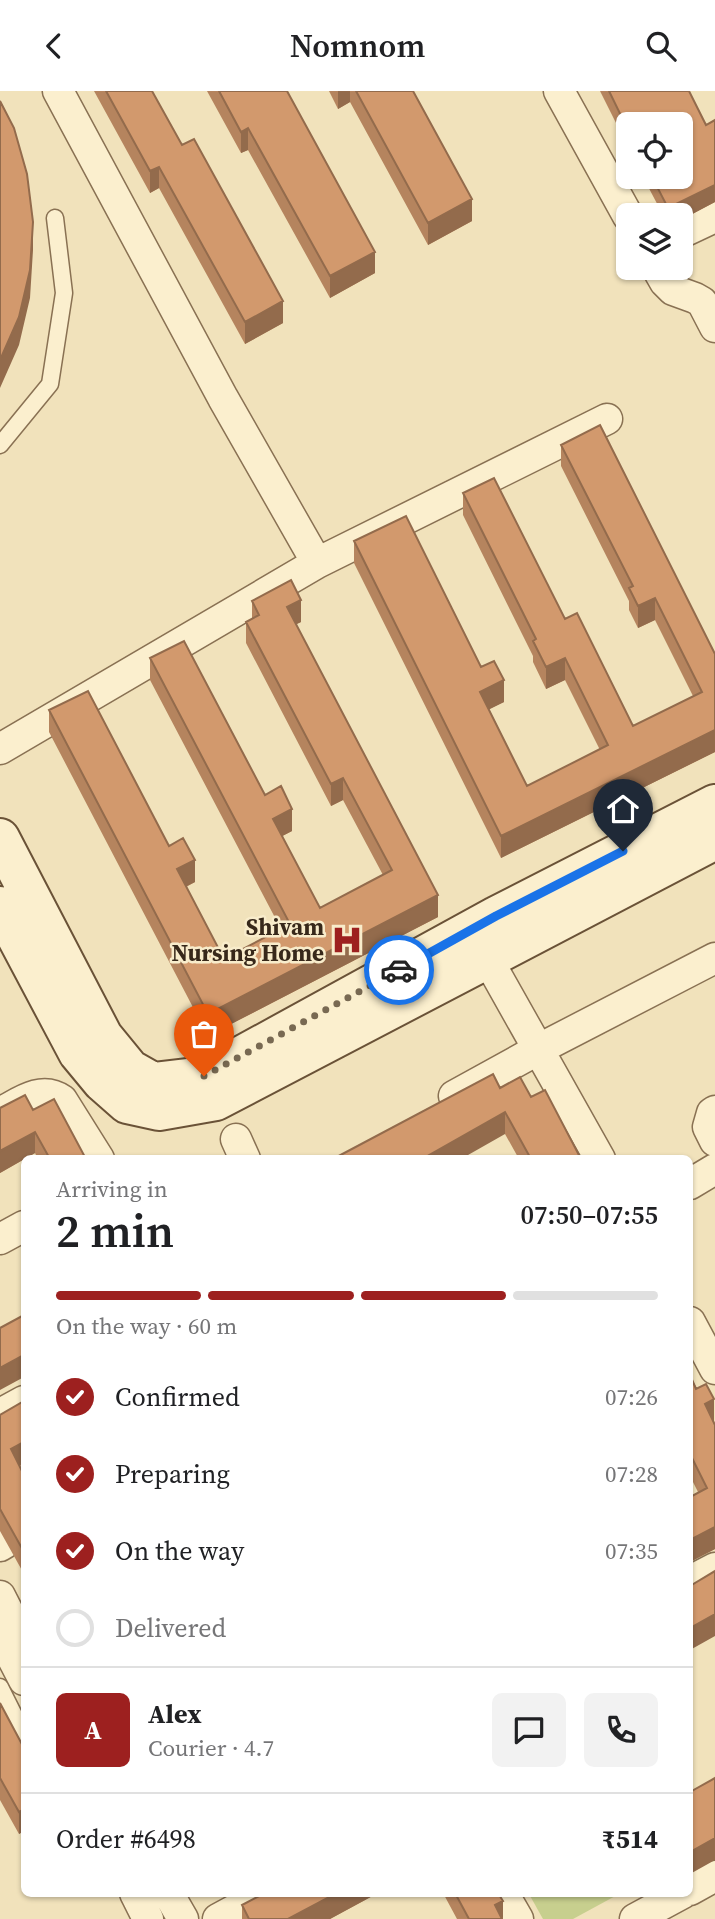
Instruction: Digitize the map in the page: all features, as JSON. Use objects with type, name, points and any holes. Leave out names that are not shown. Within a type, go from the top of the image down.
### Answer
[{"type":"street","points":[[58,91],[223,398],[317,563]]},
{"type":"street","points":[[559,91],[621,203]]},
{"type":"street","points":[[693,227],[715,217]]},
{"type":"street","points":[[664,280],[673,290],[702,302],[715,327]]},
{"type":"street","points":[[0,749],[317,563],[607,419]]},
{"type":"street","points":[[4,921],[78,1053],[102,1082],[127,1104],[159,1111],[216,1101],[488,960],[514,927],[715,804]]},
{"type":"street","points":[[0,838],[103,1036],[130,1069],[153,1082],[204,1076],[514,927],[715,840]]},
{"type":"street","points":[[434,1107],[715,958]]},
{"type":"street","points":[[488,960],[598,1155]]},
{"type":"street","points":[[0,1113],[34,1095],[55,1095],[62,1100],[97,1155]]},
{"type":"street","points":[[715,1111],[708,1127],[715,1141]]},
{"type":"street","points":[[693,1182],[715,1170]]},
{"type":"street","points":[[0,1239],[21,1228]]},
{"type":"street","points":[[693,1328],[715,1369]]},
{"type":"street","points":[[0,1414],[21,1403]]},
{"type":"street","points":[[693,1579],[715,1568]]},
{"type":"street","points":[[0,1596],[21,1637]]},
{"type":"street","points":[[0,1634],[21,1674]]},
{"type":"street","points":[[693,1888],[715,1876]]},
{"type":"street","points":[[137,1897],[148,1919]]},
{"type":"street","points":[[170,1897],[183,1919]]},
{"type":"street","points":[[218,1919],[259,1897]]},
{"type":"street","points":[[505,1897],[518,1919]]},
{"type":"lane","points":[[0,445],[50,384],[64,293],[55,218]]},
{"type":"lane","points":[[0,1687],[21,1729]]},
{"type":"green space","points":[[531,1897],[613,1897],[573,1919],[543,1919]]},
{"type":"building","points":[[106,91],[152,91],[182,145],[194,139],[283,301],[245,322],[159,167],[150,171]]},
{"type":"building","points":[[219,91],[287,91],[375,252],[330,276],[248,128],[241,132]]},
{"type":"building","points":[[356,91],[413,91],[472,199],[428,223]]},
{"type":"building","points":[[609,91],[689,91],[706,125],[715,120],[715,185],[678,203],[665,203],[658,189],[693,189],[693,112],[619,112]]},
{"type":"building","points":[[0,101],[14,128],[27,174],[33,222],[30,270],[19,317],[0,360]]},
{"type":"building","points":[[600,425],[715,654],[715,730],[501,836],[354,541],[406,516],[481,667],[494,661],[504,680],[480,692],[527,786],[608,745],[565,658],[546,667],[533,641],[536,639],[463,493],[494,478],[565,619],[577,613],[633,726],[702,692],[655,598],[638,606],[629,588],[633,586],[561,445]]},
{"type":"building","points":[[291,580],[301,600],[287,607],[438,895],[208,1014],[49,710],[88,691],[169,846],[183,838],[195,860],[177,869],[224,959],[290,924],[150,658],[184,641],[265,795],[281,786],[292,809],[273,819],[320,908],[392,870],[343,778],[331,784],[246,622],[259,615],[252,601]]},
{"type":"building","points":[[493,1074],[500,1088],[520,1077],[531,1097],[545,1090],[579,1155],[529,1155],[505,1112],[429,1155],[341,1155]]},
{"type":"building","points":[[25,1095],[33,1110],[54,1099],[84,1155],[48,1155],[35,1132],[0,1151],[0,1108]]},
{"type":"building","points":[[21,1317],[21,1357],[0,1368],[0,1328]]},
{"type":"building","points":[[693,1382],[696,1389],[706,1384],[714,1399],[705,1404],[715,1425],[715,1527],[693,1538],[693,1495],[707,1488],[693,1460]]},
{"type":"building","points":[[21,1403],[21,1444],[11,1449],[21,1469],[21,1547],[0,1509],[0,1415]]},
{"type":"building","points":[[715,1571],[715,1614],[693,1626],[693,1584]]},
{"type":"building","points":[[0,1703],[21,1742],[19,1812],[0,1778]]},
{"type":"building","points":[[715,1778],[715,1838],[693,1850],[693,1790]]},
{"type":"building","points":[[257,1897],[329,1897],[288,1919],[249,1919],[242,1905]]},
{"type":"building","points":[[457,1897],[500,1897],[503,1901],[495,1905],[502,1919],[469,1919]]},
{"type":"way so far","points":[[204,1076],[399,970]]},
{"type":"place","name":"Shivam Nursing Home","points":[[347,940]]},
{"type":"route","points":[[399,970],[496,916],[623,851]]}]
